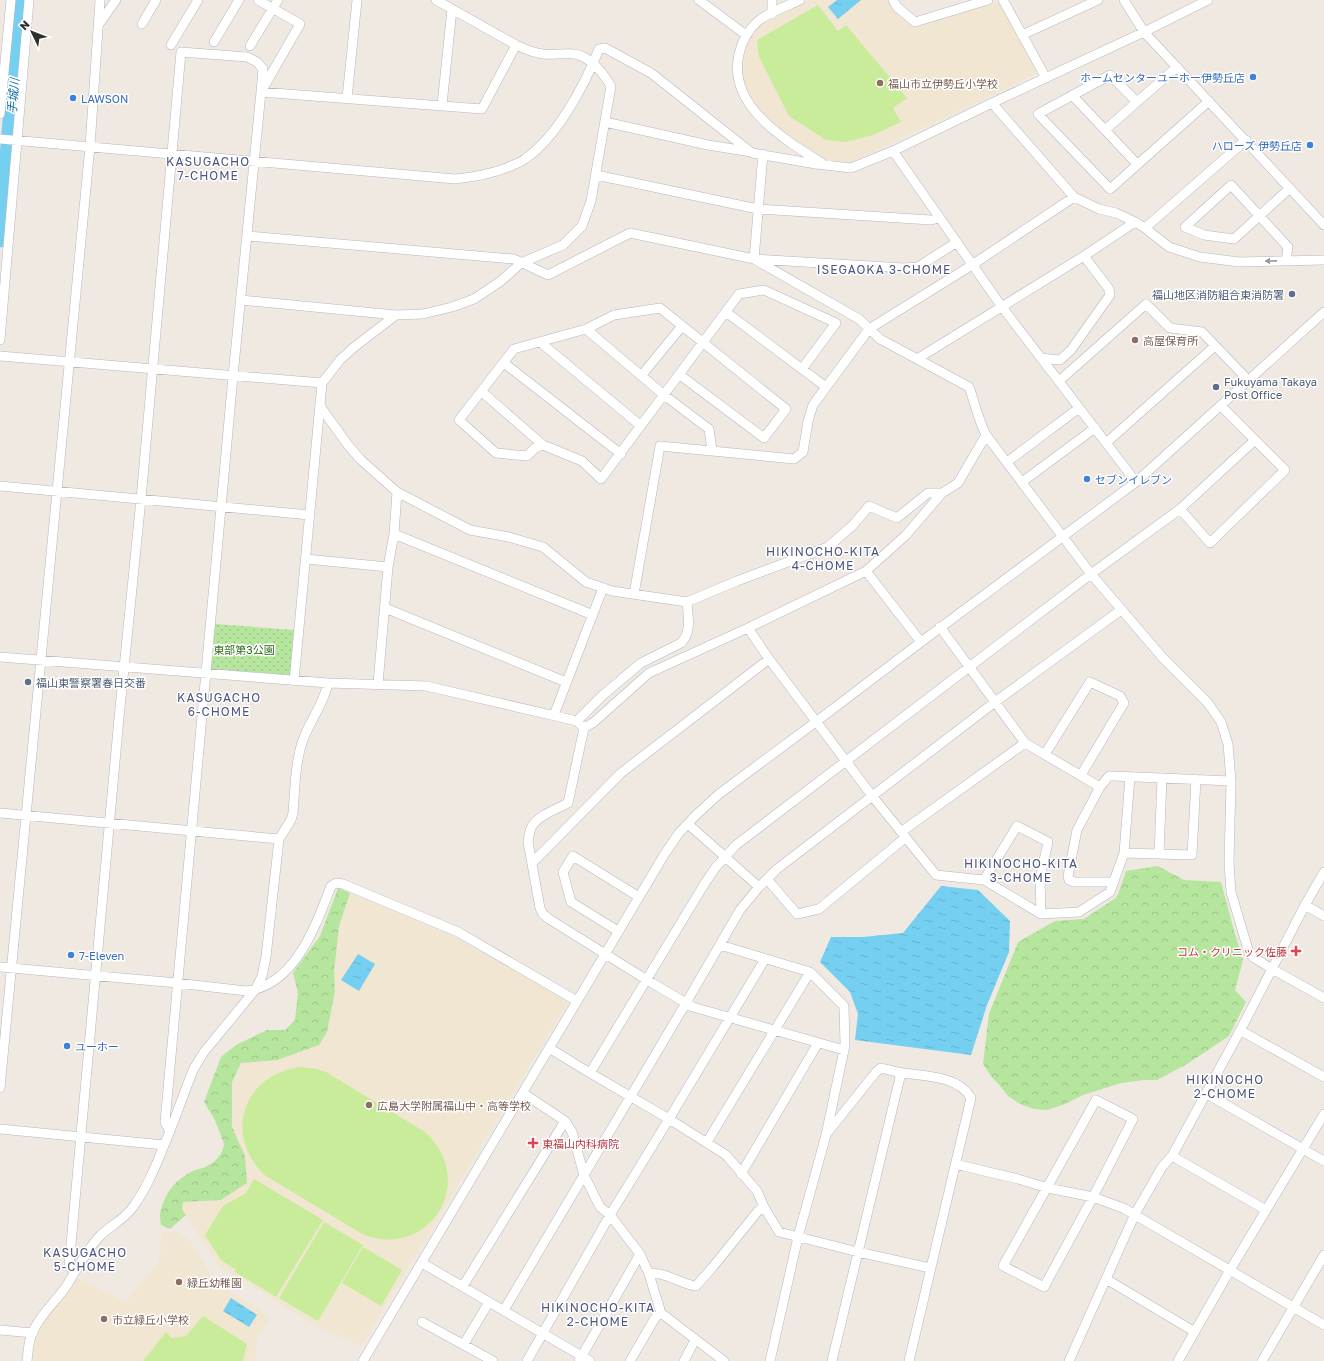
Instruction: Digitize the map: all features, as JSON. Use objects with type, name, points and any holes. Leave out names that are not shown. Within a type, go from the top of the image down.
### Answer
[{"type":"street","points":[[0,114],[11,0]]},
{"type":"street","points":[[0,340],[15,140],[29,0]]},
{"type":"street","points":[[0,1088],[90,146],[100,0]]},
{"type":"street","points":[[98,24],[116,0]]},
{"type":"street","points":[[142,24],[156,0]]},
{"type":"street","points":[[171,45],[198,0]]},
{"type":"street","points":[[214,42],[239,0]]},
{"type":"street","points":[[258,0],[300,24],[261,92]]},
{"type":"street","points":[[250,46],[278,0]]},
{"type":"street","points":[[347,98],[357,0]]},
{"type":"street","points":[[240,300],[396,315],[423,314],[452,307],[474,299],[502,281],[521,263],[563,245],[582,226],[591,201],[611,86],[604,74],[584,57],[574,54],[544,54],[530,51],[516,45],[436,0]]},
{"type":"street","points":[[699,0],[746,35]]},
{"type":"street","points":[[772,0],[772,14]]},
{"type":"street","points":[[800,0],[758,22],[746,35],[737,62],[738,79],[744,95],[753,110],[766,124],[824,165]]},
{"type":"street","points":[[893,0],[897,7],[915,22],[988,0]]},
{"type":"street","points":[[1003,0],[1046,78]]},
{"type":"street","points":[[1022,35],[1098,0]]},
{"type":"street","points":[[1124,0],[1144,32],[1324,225]]},
{"type":"street","points":[[605,122],[708,145],[824,165],[851,168],[893,151],[1208,0]]},
{"type":"street","points":[[442,105],[452,9]]},
{"type":"street","points":[[261,92],[482,109],[516,45]]},
{"type":"street","points":[[1,139],[455,179],[476,177],[496,173],[524,160],[548,140],[565,115],[593,64],[599,49],[605,48],[651,73],[752,152]]},
{"type":"street","points":[[75,1272],[69,1266],[80,1136],[182,52],[246,57],[257,62],[263,69],[240,300],[165,1122],[170,1131]]},
{"type":"street","points":[[1105,130],[1177,67]]},
{"type":"street","points":[[1137,102],[1110,75],[1038,114],[1110,189],[1209,101]]},
{"type":"street","points":[[1072,96],[1137,164]]},
{"type":"street","points":[[992,103],[1074,197],[1099,209],[1116,213],[1135,222],[1169,247],[1200,257],[1239,262],[1324,260]]},
{"type":"street","points":[[1145,228],[1246,140]]},
{"type":"street","points":[[893,151],[1002,307],[1136,482]]},
{"type":"street","points":[[754,259],[763,154]]},
{"type":"street","points":[[596,175],[758,209],[931,220],[939,218]]},
{"type":"street","points":[[1286,261],[1288,247],[1259,216],[1231,185],[1185,227],[1204,235],[1234,239],[1259,216],[1290,188]]},
{"type":"street","points":[[634,594],[660,446],[794,459],[803,452],[808,421],[813,405],[868,329],[972,265],[1074,197]]},
{"type":"street","points":[[917,359],[1084,256],[1135,222]]},
{"type":"street","points":[[247,236],[514,259],[548,275],[630,233],[754,259],[904,268],[918,266],[957,242]]},
{"type":"street","points":[[1041,358],[1060,360],[1071,350],[1110,295],[1109,289],[1084,256]]},
{"type":"street","points":[[754,259],[859,319],[880,339],[969,387],[975,403],[979,421],[986,435],[1091,574],[1164,658],[1208,703],[1220,722],[1228,744],[1231,781],[1229,863],[1231,892],[1249,953],[1272,969],[1324,998]]},
{"type":"street","points":[[482,392],[543,445],[582,461],[602,479],[739,294],[764,290],[836,323],[802,369]]},
{"type":"street","points":[[1059,381],[1146,304],[1170,328],[1202,332],[1249,381]]},
{"type":"street","points":[[543,445],[535,448],[527,456],[496,452],[459,420],[514,349],[586,329],[614,316],[660,308],[786,409],[764,438],[680,375]]},
{"type":"street","points":[[726,312],[826,387]]},
{"type":"street","points":[[363,1361],[618,931],[664,855],[688,824],[719,794],[940,627],[1136,482],[1222,406],[1324,312]]},
{"type":"street","points":[[294,681],[322,383],[340,360],[353,348],[396,315]]},
{"type":"street","points":[[641,376],[682,326]]},
{"type":"street","points":[[586,329],[664,395],[709,428],[712,451]]},
{"type":"street","points":[[540,342],[641,426]]},
{"type":"street","points":[[1106,443],[1215,346]]},
{"type":"street","points":[[0,356],[322,383]]},
{"type":"street","points":[[504,363],[621,454]]},
{"type":"street","points":[[320,402],[322,409],[348,445],[379,477],[398,492],[470,530],[509,537],[543,547],[586,582],[612,591],[687,602],[737,581],[828,547],[853,525],[869,506],[897,518],[928,492],[942,493]]},
{"type":"street","points":[[1180,509],[1210,543],[1285,470],[1222,406]]},
{"type":"street","points":[[1007,462],[1079,408]]},
{"type":"street","points":[[1022,482],[1095,428]]},
{"type":"street","points":[[844,1050],[693,1007],[605,954],[544,914],[540,908],[528,842],[532,826],[544,816],[568,803],[584,728],[594,722],[649,673],[748,628],[866,571],[906,535],[942,493],[958,482],[986,435]]},
{"type":"street","points":[[590,1073],[705,883],[725,856],[750,833],[1091,574],[1180,509],[1255,440]]},
{"type":"street","points":[[0,486],[310,514]]},
{"type":"street","points":[[378,684],[388,567],[394,534],[398,492]]},
{"type":"street","points":[[394,534],[593,615]]},
{"type":"street","points":[[306,559],[388,567]]},
{"type":"street","points":[[866,571],[921,642]]},
{"type":"street","points":[[554,716],[603,588]]},
{"type":"street","points":[[577,721],[603,695],[641,663],[681,643],[685,639],[688,629],[687,602]]},
{"type":"street","points":[[385,608],[566,682]]},
{"type":"street","points":[[504,1310],[740,910],[759,887],[777,869],[873,797],[995,702],[1121,610]]},
{"type":"street","points":[[940,627],[1025,742],[1100,787]]},
{"type":"street","points":[[748,628],[769,659],[873,797],[936,875],[984,880],[1041,914],[1080,912],[1110,892],[1114,882],[1124,853],[1130,777]]},
{"type":"street","points":[[0,657],[294,681],[426,686],[577,721],[584,728]]},
{"type":"street","points":[[532,863],[622,773],[769,659]]},
{"type":"street","points":[[1045,754],[1090,682],[1120,696],[1124,703],[1081,775]]},
{"type":"street","points":[[27,1361],[32,1333],[44,1313],[66,1286],[100,1236],[122,1220],[148,1185],[193,1070],[204,1052],[255,990],[262,976],[266,957],[279,839],[291,820],[293,813],[298,760],[302,742],[326,692],[328,683]]},
{"type":"street","points":[[767,879],[797,914],[819,909],[903,835],[1025,742]]},
{"type":"street","points":[[1114,882],[1074,882],[1069,880],[1068,876],[1077,830],[1100,787],[1109,776],[1231,781]]},
{"type":"street","points":[[1159,854],[1162,778]]},
{"type":"street","points":[[1124,853],[1192,855],[1196,779]]},
{"type":"street","points":[[0,813],[279,839]]},
{"type":"street","points":[[688,824],[759,887]]},
{"type":"street","points":[[984,880],[1017,826],[1048,842],[1040,878],[1041,914]]},
{"type":"street","points":[[618,931],[571,902],[563,872],[573,856],[639,897]]},
{"type":"street","points":[[1069,1361],[1135,1214],[1162,1167],[1172,1156],[1207,1094],[1305,905],[1324,872]]},
{"type":"street","points":[[0,968],[96,975],[246,991],[255,990],[264,987],[281,975],[294,963],[314,927],[331,886],[336,883],[343,884],[458,932],[577,1001]]},
{"type":"street","points":[[1305,905],[1324,916]]},
{"type":"street","points":[[720,944],[764,959],[810,972],[844,1006],[844,1050],[826,1135],[798,1237],[770,1361]]},
{"type":"street","points":[[527,1361],[610,1215],[670,1119],[764,959]]},
{"type":"street","points":[[707,1142],[810,972]]},
{"type":"street","points":[[1242,1029],[1245,1033],[1324,1077]]},
{"type":"street","points":[[742,1174],[818,1043]]},
{"type":"street","points":[[549,1048],[670,1119],[726,1155],[757,1191],[764,1207],[779,1232],[930,1268]]},
{"type":"street","points":[[826,1135],[876,1072],[881,1068],[901,1073],[941,1078],[961,1087],[968,1092],[971,1098],[954,1164],[909,1361]]},
{"type":"street","points":[[832,1361],[901,1073]]},
{"type":"street","points":[[523,1093],[565,1121],[572,1132],[584,1175],[600,1207],[610,1215],[640,1254],[649,1274],[661,1313],[724,1361]]},
{"type":"street","points":[[1207,1094],[1324,1161]]},
{"type":"street","points":[[1096,1100],[1133,1119],[1044,1287],[1003,1266],[1048,1188],[1096,1100]]},
{"type":"street","points":[[1178,1361],[1230,1270],[1324,1114]]},
{"type":"street","points":[[463,1286],[565,1121]]},
{"type":"street","points":[[0,1129],[164,1145]]},
{"type":"street","points":[[1172,1156],[1266,1210]]},
{"type":"street","points":[[954,1164],[1018,1179],[1048,1188],[1093,1197],[1123,1208],[1324,1325]]},
{"type":"street","points":[[649,1274],[656,1273],[688,1285],[696,1286],[758,1211],[764,1207]]},
{"type":"street","points":[[422,1263],[504,1310],[584,1359],[640,1254]]},
{"type":"street","points":[[1262,1361],[1324,1255]]},
{"type":"street","points":[[1106,1279],[1195,1332]]},
{"type":"street","points":[[464,1344],[489,1302]]},
{"type":"street","points":[[634,1360],[655,1318],[661,1313]]},
{"type":"street","points":[[422,1322],[493,1361]]},
{"type":"street","points":[[0,1330],[32,1333]]},
{"type":"street","points":[[684,1361],[695,1340]]},
{"type":"shaded area","name":"福山市立伊勢丘小学校","points":[[809,0],[887,0],[906,23],[911,25],[996,3],[1001,6],[1037,69],[1033,75],[853,161],[842,163],[822,159],[769,123],[752,102],[740,76],[741,60],[746,43],[757,27]]},
{"type":"shaded area","name":"広島大学附属福山中・高等学校","points":[[350,893],[457,938],[568,1002],[361,1346],[316,1326],[219,1265],[182,1210],[182,1202],[221,1200],[245,1156],[232,1127],[232,1082],[241,1063],[277,1060],[335,991],[334,972],[339,926]]},
{"type":"shaded area","name":"市立緑丘小学校","points":[[162,1232],[179,1232],[192,1243],[213,1281],[270,1316],[257,1338],[256,1355],[253,1361],[33,1361],[36,1339],[43,1323],[59,1300],[78,1279],[126,1302],[159,1262]]},
{"type":"green space","points":[[818,5],[838,31],[846,25],[907,98],[893,108],[901,122],[873,135],[846,142],[826,140],[789,116],[759,57],[757,40]]},
{"type":"green space","name":"東部第3公園","points":[[215,624],[294,630],[290,675],[211,669]]},
{"type":"green space","points":[[1158,866],[1184,880],[1221,882],[1243,960],[1235,990],[1246,1002],[1229,1036],[1187,1064],[1157,1080],[1121,1083],[1083,1095],[1065,1104],[1047,1110],[1034,1109],[1020,1104],[1008,1096],[983,1064],[989,1014],[1018,942],[1055,921],[1084,919],[1117,897],[1126,871]]},
{"type":"green space","points":[[338,888],[350,893],[339,926],[334,972],[335,991],[327,1032],[319,1045],[277,1060],[241,1063],[232,1082],[232,1127],[245,1156],[247,1183],[221,1200],[183,1202],[182,1210],[186,1215],[170,1229],[161,1225],[161,1210],[166,1196],[171,1188],[186,1175],[212,1163],[218,1158],[223,1148],[224,1144],[215,1120],[204,1102],[221,1057],[236,1045],[267,1030],[285,1030],[295,1020],[298,993],[293,973],[320,936]]},
{"type":"green space","points":[[300,1067],[317,1069],[326,1072],[425,1132],[440,1151],[447,1172],[447,1192],[440,1210],[427,1226],[409,1236],[388,1239],[364,1235],[266,1176],[252,1160],[245,1144],[242,1126],[245,1110],[253,1094],[264,1082],[280,1072]]},
{"type":"green space","points":[[254,1179],[323,1220],[276,1297],[235,1272],[236,1270],[221,1260],[205,1235],[223,1206],[246,1193]]},
{"type":"green space","points":[[324,1222],[363,1245],[318,1321],[279,1298]]},
{"type":"green space","points":[[363,1247],[402,1270],[381,1306],[342,1283]]},
{"type":"green space","points":[[203,1316],[247,1344],[243,1361],[143,1361],[166,1332],[172,1338],[186,1336]]},
{"type":"water","points":[[837,0],[861,0],[838,19],[828,7]]},
{"type":"water","points":[[941,886],[978,890],[1010,921],[1009,952],[987,1005],[971,1055],[855,1040],[858,1014],[850,992],[820,962],[831,937],[863,937],[903,933]]},
{"type":"water","points":[[358,954],[375,964],[359,991],[341,980]]},
{"type":"water","points":[[231,1298],[257,1315],[249,1327],[223,1311]]},
{"type":"waterway","name":"手城川","points":[[0,240],[22,0]]},
{"type":"place","name":"ホームセンターユーホー伊勢丘店","points":[[1253,77]]},
{"type":"place","name":"福山市立伊勢丘小学校","points":[[880,83]]},
{"type":"place","name":"LAWSON","points":[[73,98]]},
{"type":"place","name":"ハローズ 伊勢丘店","points":[[1310,145]]},
{"type":"place","name":"福山地区消防組合東消防署","points":[[1292,294]]},
{"type":"place","name":"高屋保育所","points":[[1135,340]]},
{"type":"place","name":"Fukuyama Takaya Post Office","points":[[1216,387]]},
{"type":"place","name":"セブンイレブン","points":[[1087,479]]},
{"type":"place","name":"福山東警察署春日交番","points":[[28,682]]},
{"type":"place","name":"コム・クリニック佐藤","points":[[1296,951]]},
{"type":"place","name":"7-Eleven","points":[[71,955]]},
{"type":"place","name":"ユーホー","points":[[67,1046]]},
{"type":"place","name":"広島大学附属福山中・高等学校","points":[[369,1105]]},
{"type":"place","name":"東福山内科病院","points":[[533,1143]]},
{"type":"place","name":"緑丘幼稚園","points":[[179,1282]]},
{"type":"place","name":"市立緑丘小学校","points":[[104,1319]]},
{"type":"district","name":"KASUGACHO 7-CHOME","points":[[208,168]]},
{"type":"district","name":"ISEGAOKA 3-CHOME","points":[[884,269]]},
{"type":"district","name":"HIKINOCHO-KITA 4-CHOME","points":[[823,558]]},
{"type":"district","name":"KASUGACHO 6-CHOME","points":[[219,704]]},
{"type":"district","name":"HIKINOCHO-KITA 3-CHOME","points":[[1021,870]]},
{"type":"district","name":"HIKINOCHO 2-CHOME","points":[[1225,1086]]},
{"type":"district","name":"KASUGACHO 5-CHOME","points":[[85,1259]]},
{"type":"district","name":"HIKINOCHO-KITA 2-CHOME","points":[[598,1314]]}]
